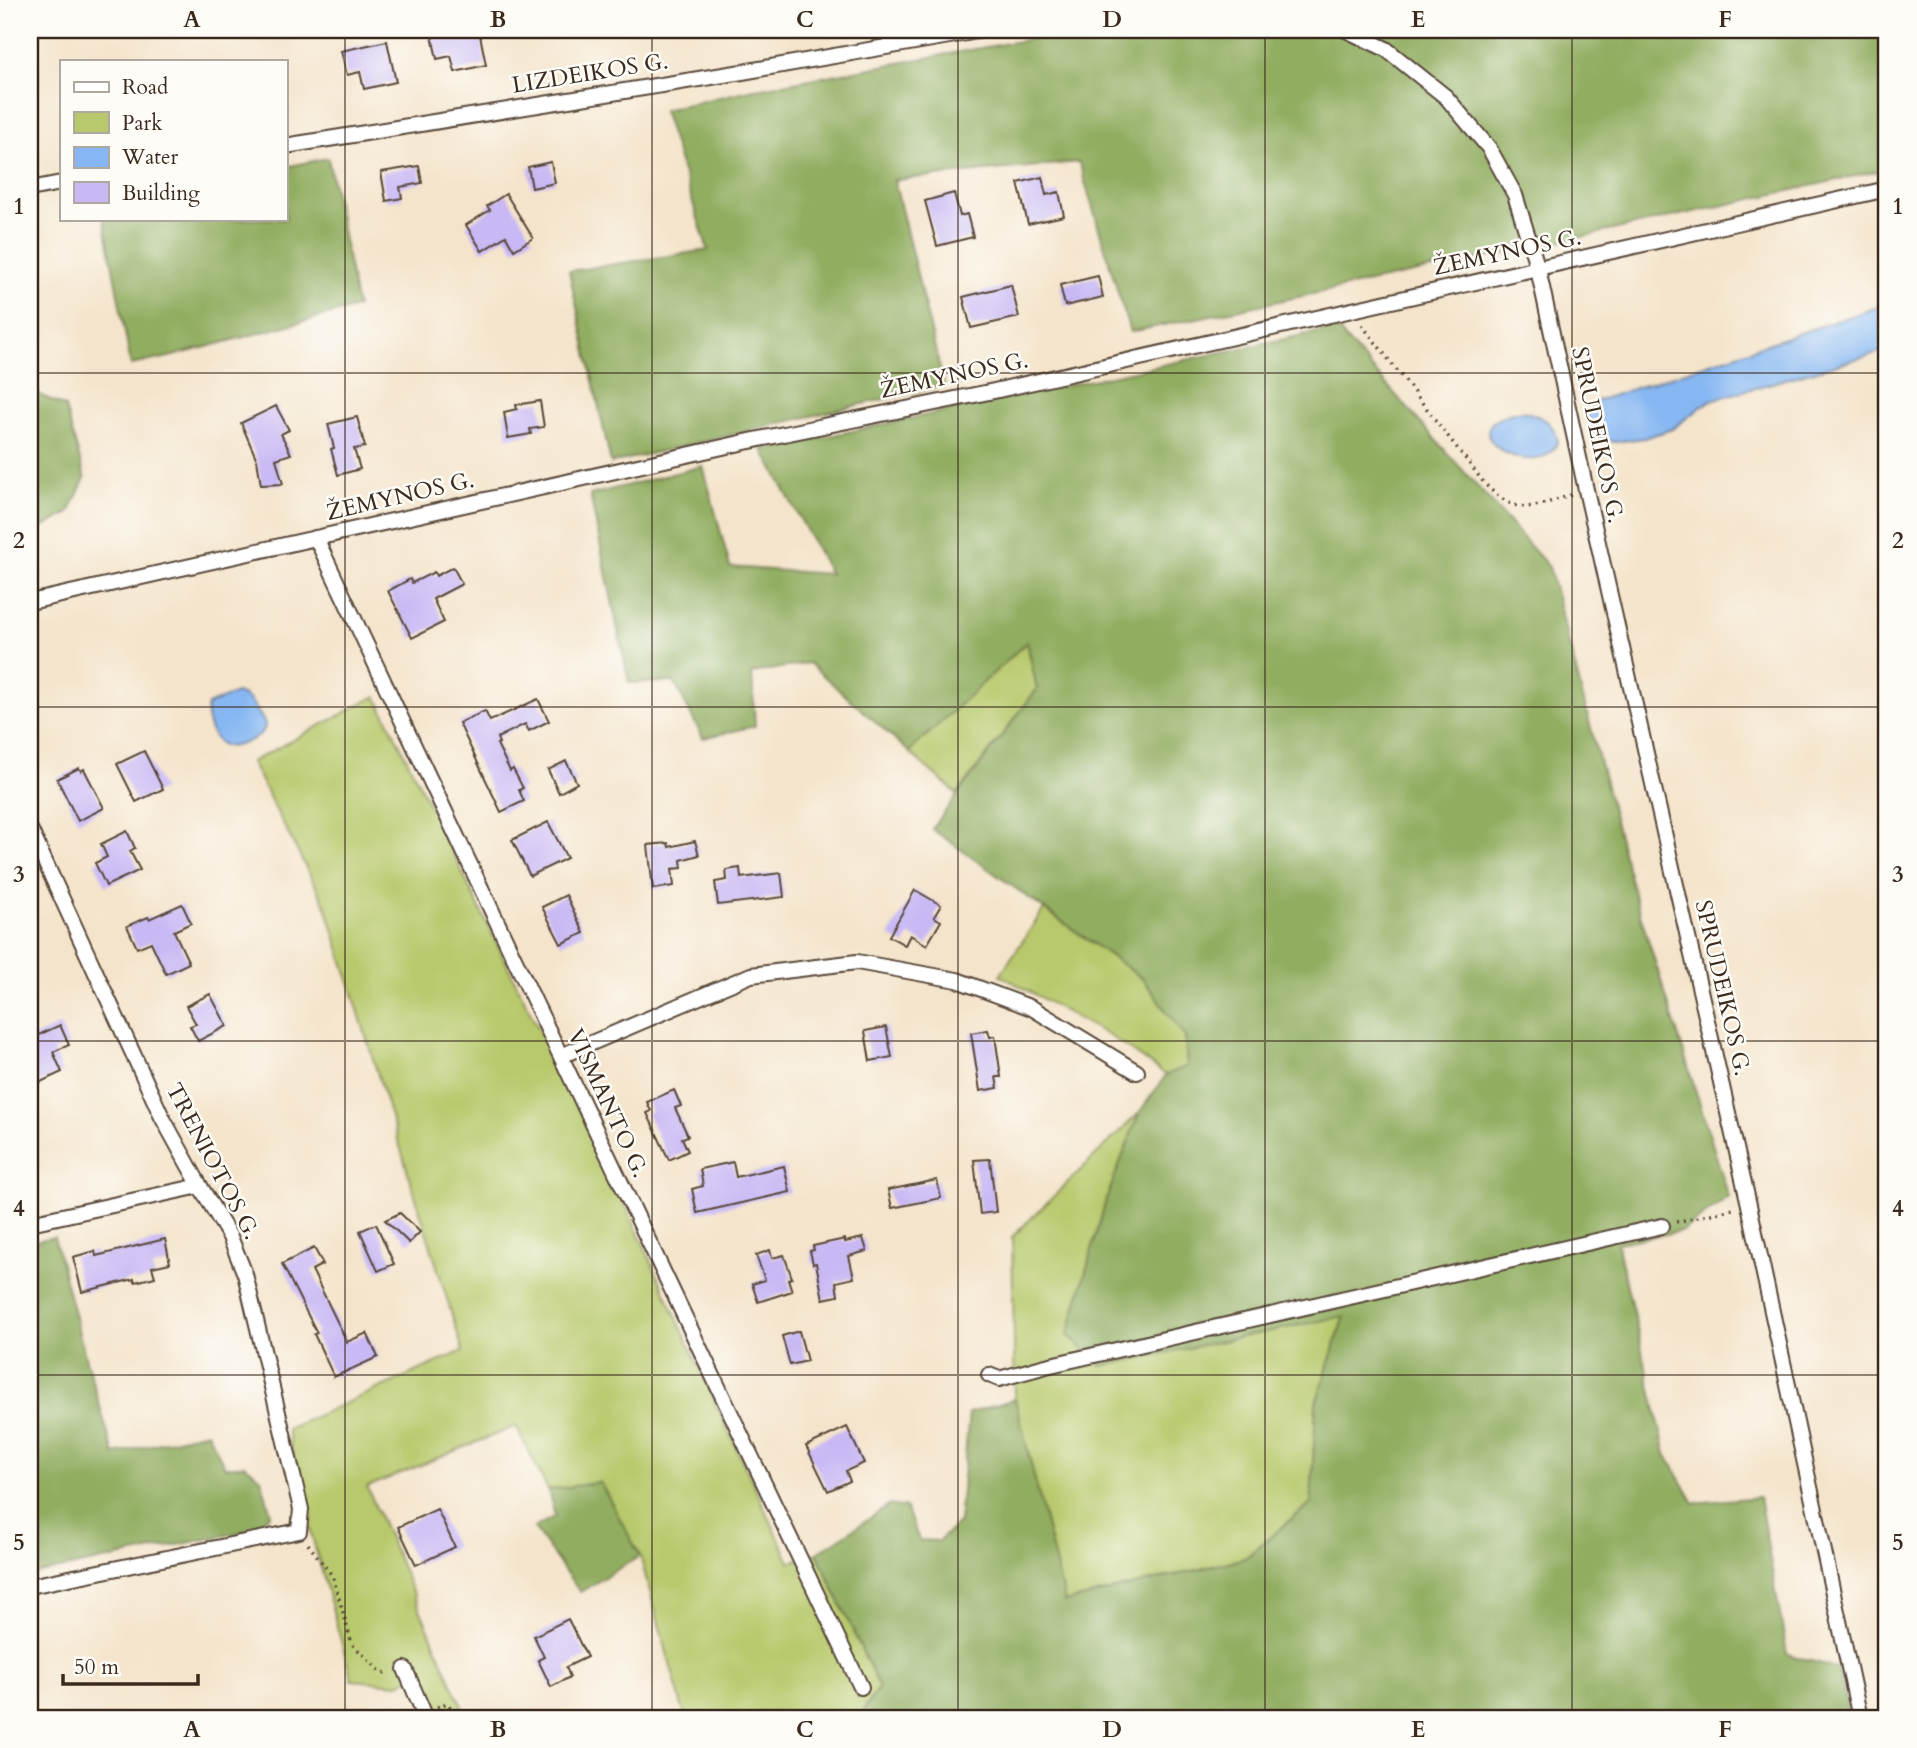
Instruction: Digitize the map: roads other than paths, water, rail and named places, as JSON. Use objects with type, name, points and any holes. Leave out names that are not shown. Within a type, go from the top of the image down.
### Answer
[{"type":"street","name":"LIZDEIKOS G.","points":[[287,146],[984,30]]},
{"type":"street","points":[[1346,30],[1386,49],[1446,97],[1489,149],[1515,195],[1538,269]]},
{"type":"street","points":[[30,189],[60,183]]},
{"type":"street","name":"ŽEMYNOS G.","points":[[30,602],[745,442],[994,391],[1887,189]]},
{"type":"street","name":"SPRUDEIKOS G.","points":[[1538,269],[1749,1205],[1860,1718]]},
{"type":"street","name":"VISMANTO G.","points":[[316,538],[861,1686]]},
{"type":"street","name":"TRENIOTOS G.","points":[[30,829],[162,1117],[230,1237],[245,1275],[301,1509],[299,1531],[30,1586]]},
{"type":"street","points":[[561,1056],[751,975],[857,962],[957,980],[1032,1008],[1137,1072]]},
{"type":"street","points":[[30,1223],[200,1186]]},
{"type":"street","points":[[989,1375],[999,1379],[1662,1226]]},
{"type":"street","points":[[405,1669],[426,1718]]},
{"type":"water","points":[[1887,304],[1887,350],[1709,401],[1672,429],[1644,438],[1615,442],[1600,439],[1590,426],[1588,410],[1596,401]]},
{"type":"water","points":[[1522,411],[1546,420],[1556,434],[1557,444],[1543,457],[1530,459],[1503,452],[1488,435],[1490,426],[1501,417]]},
{"type":"water","points":[[236,693],[253,704],[265,723],[264,729],[250,741],[237,746],[226,746],[213,735],[207,710],[208,705]]}]
